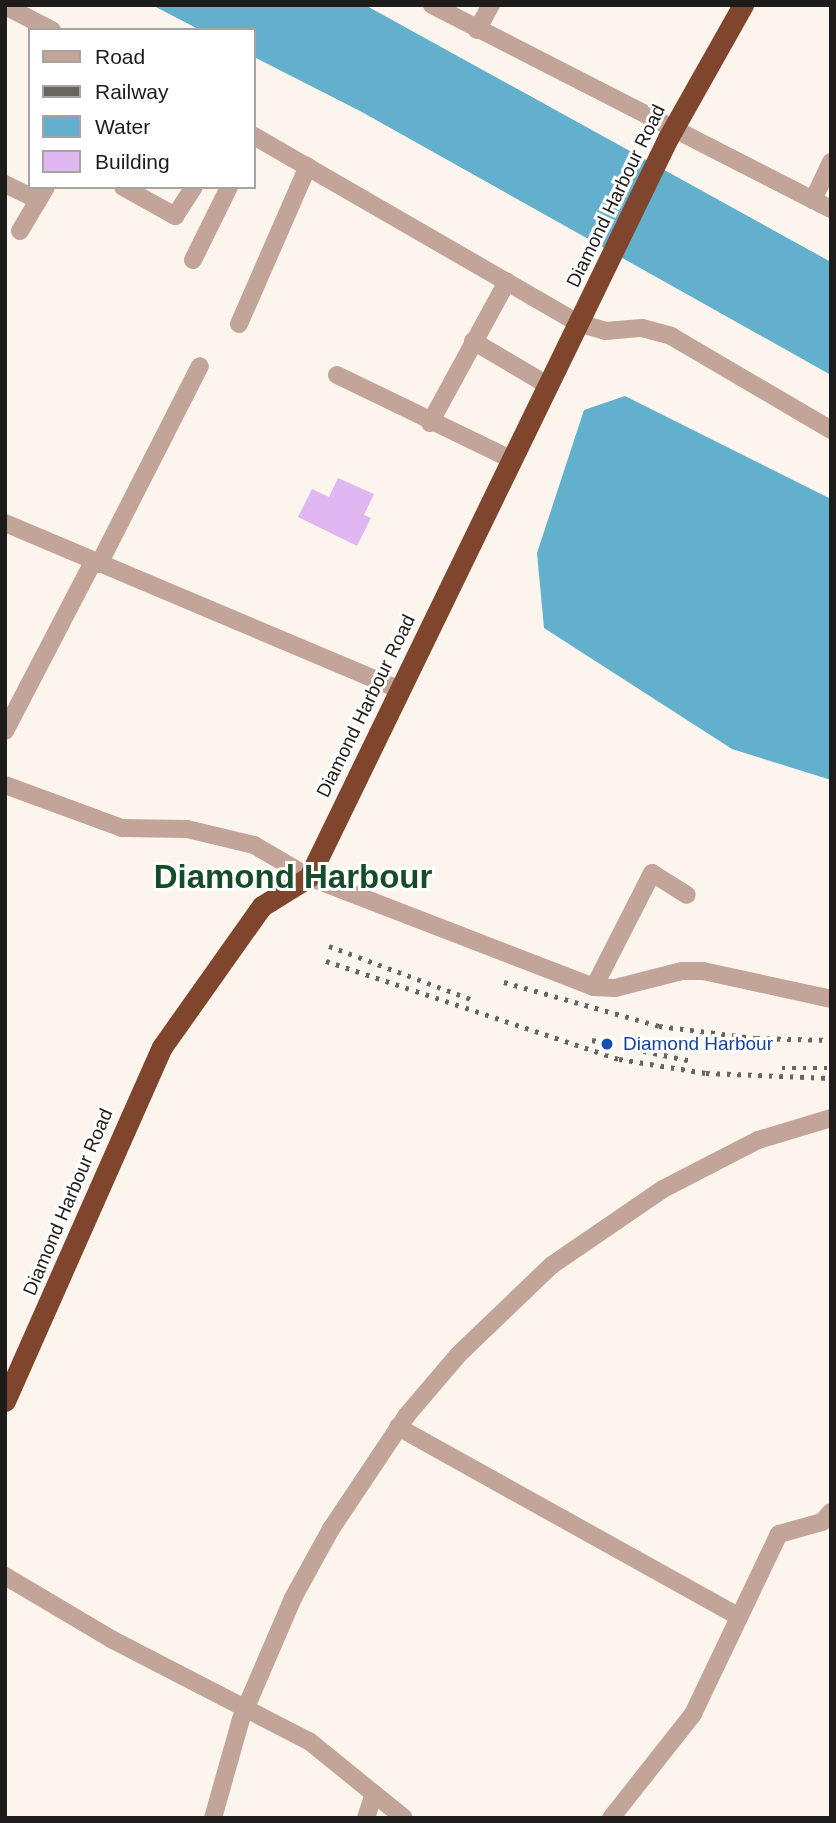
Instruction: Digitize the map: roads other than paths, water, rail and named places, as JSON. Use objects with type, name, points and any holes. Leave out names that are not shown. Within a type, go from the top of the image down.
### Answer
[{"type":"highway","name":"Diamond Harbour Road","points":[[5,1401],[162,1047],[262,906],[309,877],[398,689],[550,386],[671,133],[743,5]]},
{"type":"street","points":[[432,5],[671,133],[831,209]]},
{"type":"street","points":[[477,30],[491,5]]},
{"type":"street","points":[[5,6],[48,28]]},
{"type":"street","points":[[256,140],[308,166],[578,323],[606,331],[642,328],[671,336],[831,430]]},
{"type":"street","points":[[813,200],[831,162]]},
{"type":"street","points":[[239,324],[308,166]]},
{"type":"street","points":[[5,184],[42,194],[20,231]]},
{"type":"street","points":[[127,189],[176,216],[193,189]]},
{"type":"street","points":[[193,260],[228,189]]},
{"type":"street","points":[[431,420],[508,282]]},
{"type":"street","points":[[473,341],[550,386]]},
{"type":"street","points":[[5,731],[200,366]]},
{"type":"street","points":[[337,376],[513,460]]},
{"type":"street","points":[[5,523],[96,564],[398,689]]},
{"type":"street","points":[[5,785],[122,828],[187,829],[254,845],[309,877],[594,987],[615,988],[682,971],[703,971],[831,999]]},
{"type":"street","points":[[594,987],[652,873],[687,895]]},
{"type":"street","points":[[213,1818],[245,1710],[293,1598],[331,1529],[398,1427],[458,1354],[517,1295],[574,1249],[705,1165],[758,1140],[831,1118]]},
{"type":"street","points":[[398,1427],[738,1616]]},
{"type":"street","points":[[611,1818],[693,1714],[779,1534],[822,1522],[831,1512]]},
{"type":"street","points":[[5,1576],[113,1640],[205,1684],[245,1710],[309,1741],[373,1796],[404,1818]]},
{"type":"street","points":[[366,1818],[373,1796]]},
{"type":"water","points":[[152,5],[365,5],[831,262],[831,375],[360,111],[256,58],[256,28],[196,28]]},
{"type":"water","points":[[625,396],[831,499],[831,780],[732,749],[544,628],[537,553],[584,410]]},
{"type":"railway","points":[[329,946],[476,1001]]},
{"type":"railway","points":[[326,961],[619,1059],[706,1073],[831,1078]]},
{"type":"railway","points":[[504,982],[659,1026],[756,1038],[831,1040]]},
{"type":"railway","points":[[592,1040],[692,1061]]},
{"type":"railway","points":[[782,1068],[831,1068]]},
{"type":"place","name":"Diamond Harbour","points":[[607,1044]]},
{"type":"district","name":"Diamond Harbour","points":[[293,877]]}]
